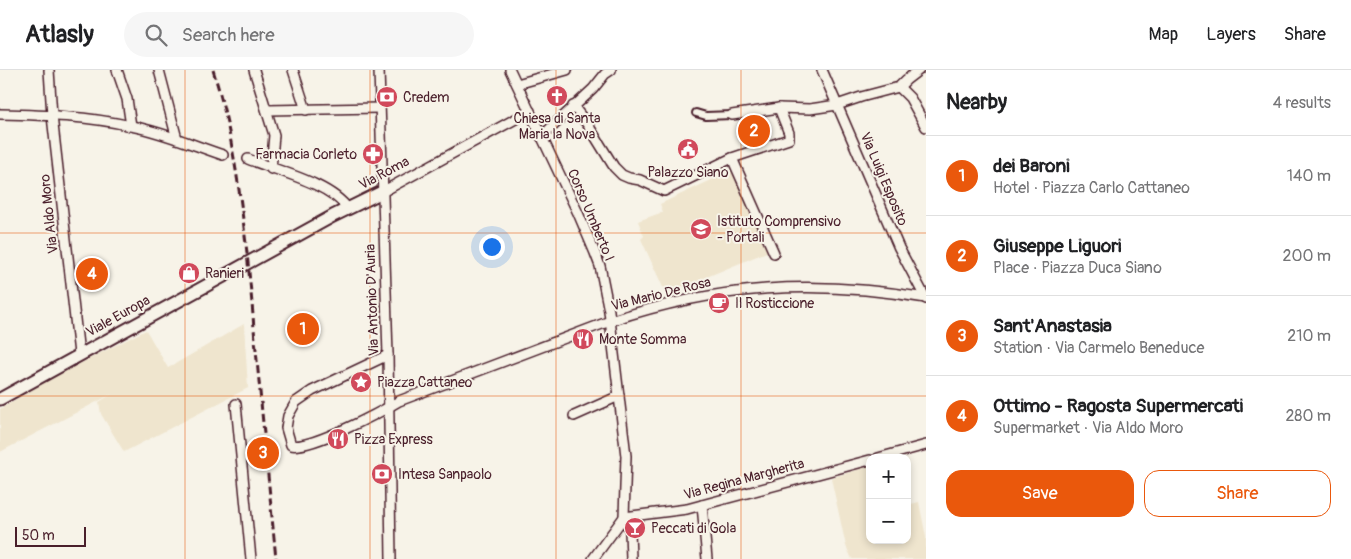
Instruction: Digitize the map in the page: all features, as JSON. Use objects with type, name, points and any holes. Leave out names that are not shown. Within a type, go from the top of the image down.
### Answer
[{"type":"street","points":[[117,70],[127,98],[131,126]]},
{"type":"street","points":[[159,70],[176,128],[177,139]]},
{"type":"street","points":[[254,70],[274,135],[271,169]]},
{"type":"street","points":[[293,70],[306,110]]},
{"type":"street","name":"Via Antonio D'Auria","points":[[379,70],[392,559]]},
{"type":"street","name":"Corso Umberto I","points":[[510,70],[578,213],[597,260],[607,300],[626,456],[624,517],[630,531],[631,559]]},
{"type":"street","points":[[517,84],[567,70]]},
{"type":"street","name":"Via Luigi Esposito","points":[[822,70],[899,248],[926,299]]},
{"type":"street","points":[[696,113],[706,116],[732,115],[779,108],[810,109],[837,105],[899,87],[919,70]]},
{"type":"street","name":"Via Aldo Moro","points":[[53,71],[52,116],[79,354]]},
{"type":"street","points":[[541,137],[593,89],[608,72]]},
{"type":"street","points":[[899,87],[910,98],[926,127]]},
{"type":"street","points":[[573,106],[588,125],[614,167],[622,175],[640,180],[664,191],[732,158],[789,139],[789,132],[779,108]]},
{"type":"street","points":[[267,110],[380,108]]},
{"type":"street","name":"Via Roma","points":[[252,260],[530,112]]},
{"type":"street","points":[[0,114],[52,116],[131,126],[223,155]]},
{"type":"street","points":[[732,158],[774,253]]},
{"type":"street","points":[[248,159],[312,183],[343,203],[348,209]]},
{"type":"street","name":"Viale Europa","points":[[0,399],[252,260]]},
{"type":"street","name":"Via Mario De Rosa","points":[[388,355],[312,392],[296,402],[288,416],[286,428],[291,445],[296,447],[324,438],[399,401],[610,321],[710,295],[771,288],[812,286],[853,288],[926,299]]},
{"type":"street","points":[[574,416],[618,396]]},
{"type":"street","points":[[236,404],[251,559]]},
{"type":"street","points":[[893,454],[926,445]]},
{"type":"street","name":"Via Regina Margherita","points":[[624,517],[687,509],[866,461]]},
{"type":"street","points":[[702,505],[707,559]]},
{"type":"street","points":[[593,559],[624,517]]},
{"type":"shaded area","name":"Istituto Comprensivo - Portali","points":[[735,169],[769,251],[666,294],[641,239],[644,236],[638,221],[663,212],[660,204]]},
{"type":"shaded area","points":[[244,324],[248,388],[124,452],[101,414],[99,402],[112,394],[0,452],[0,409],[50,379],[146,330],[168,368]]},
{"type":"shaded area","points":[[866,467],[866,544],[911,544],[911,504],[919,502],[926,537],[926,559],[852,559],[846,546],[831,478]]},
{"type":"railway","points":[[213,70],[230,135],[243,222],[276,559]]},
{"type":"place","name":"Chiesa di Santa Maria la Nova","points":[[557,96]]},
{"type":"place","name":"Credem","points":[[387,97]]},
{"type":"place","name":"Giuseppe Liguori","points":[[754,131]]},
{"type":"place","name":"Palazzo Siano","points":[[688,149]]},
{"type":"place","name":"Farmacia Corleto","points":[[373,154]]},
{"type":"place","name":"Istituto Comprensivo - Portali","points":[[701,229]]},
{"type":"place","name":"Ranieri","points":[[189,273]]},
{"type":"place","name":"Ottimo - Ragosta Supermercati","points":[[92,274]]},
{"type":"place","name":"Il Rosticcione","points":[[719,303]]},
{"type":"place","name":"dei Baroni","points":[[303,329]]},
{"type":"place","name":"Monte Somma","points":[[583,339]]},
{"type":"place","name":"Piazza Cattaneo","points":[[361,382]]},
{"type":"place","name":"Pizza Express","points":[[338,439]]},
{"type":"place","name":"Sant'Anastasia","points":[[263,453]]},
{"type":"place","name":"Intesa Sanpaolo","points":[[382,474]]},
{"type":"place","name":"Peccati di Gola","points":[[635,528]]}]
